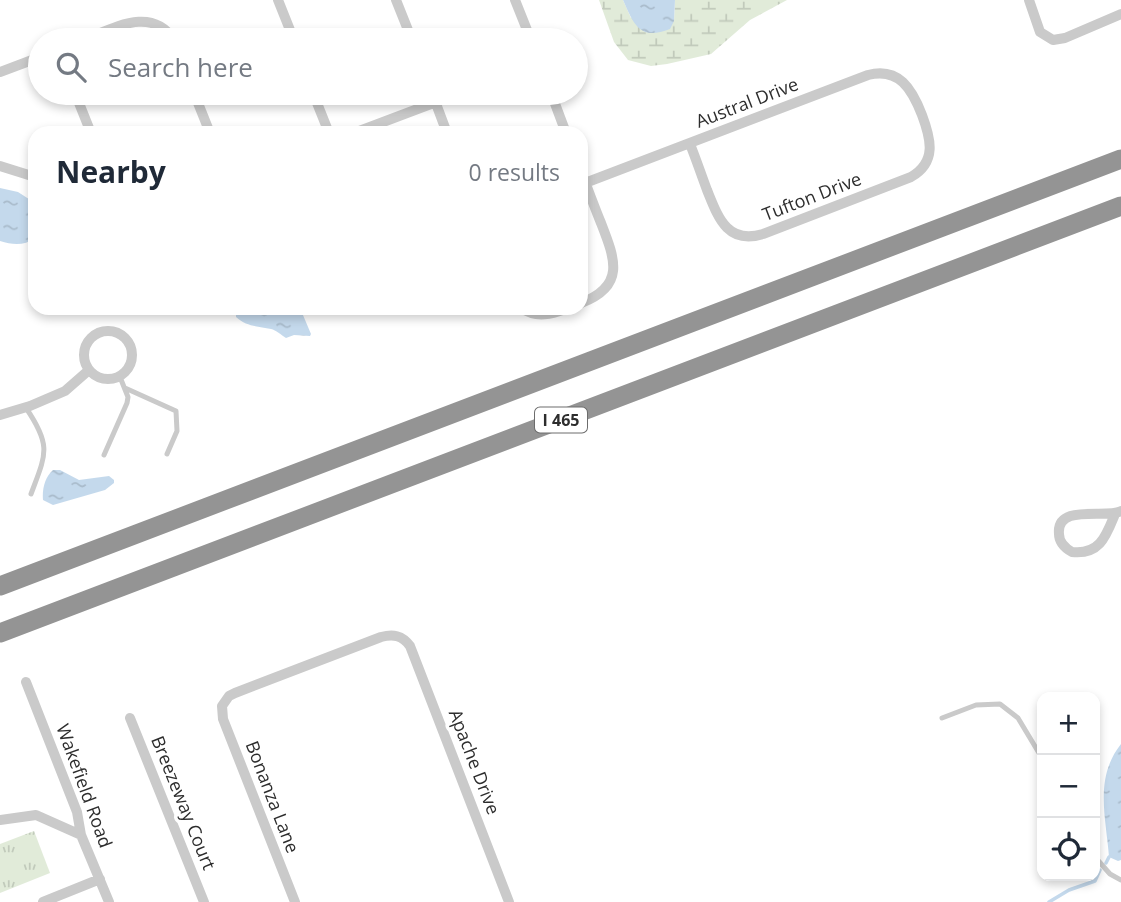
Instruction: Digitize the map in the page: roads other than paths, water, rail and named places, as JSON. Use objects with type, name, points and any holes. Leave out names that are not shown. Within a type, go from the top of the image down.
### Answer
[{"type":"highway","name":"I 465","points":[[0,586],[1121,159]]},
{"type":"highway","name":"I 465","points":[[0,634],[1121,206]]},
{"type":"street","points":[[278,0],[288,28]]},
{"type":"street","points":[[396,0],[407,28]]},
{"type":"street","points":[[515,0],[526,28]]},
{"type":"street","points":[[1029,0],[1040,32],[1053,40],[1065,38],[1121,14]]},
{"type":"street","points":[[115,28],[139,21],[151,22],[162,28]]},
{"type":"street","points":[[0,72],[28,62]]},
{"type":"street","name":"Austral Drive","points":[[588,182],[875,73],[898,78],[907,84],[915,96]]},
{"type":"street","name":"Tufton Drive","points":[[690,144],[721,223],[735,234],[756,236],[917,173],[928,160],[931,146],[930,135],[915,96]]},
{"type":"street","points":[[80,105],[88,126]]},
{"type":"street","points":[[199,105],[207,126]]},
{"type":"street","points":[[318,105],[326,126]]},
{"type":"street","points":[[370,126],[416,105]]},
{"type":"street","points":[[437,105],[444,126]]},
{"type":"street","points":[[556,105],[563,126]]},
{"type":"street","points":[[0,166],[28,175]]},
{"type":"street","points":[[588,191],[612,251],[614,273],[602,293],[588,300]]},
{"type":"street","points":[[102,331],[117,332],[129,342],[132,350],[131,365],[120,377],[103,379],[89,370],[83,355],[89,340],[102,331]]},
{"type":"street","points":[[0,415],[26,408],[65,391],[89,370]]},
{"type":"street","points":[[1118,512],[1103,542],[1097,548],[1072,552],[1061,542],[1058,533],[1060,526],[1072,516],[1082,513],[1118,512]]},
{"type":"street","name":"Bonanza Lane","points":[[295,902],[222,717],[223,704],[235,693],[381,637],[402,637]]},
{"type":"street","name":"Apache Drive","points":[[402,637],[410,646],[509,902]]},
{"type":"street","name":"Wakefield Road","points":[[26,682],[77,812],[80,835],[109,902]]},
{"type":"street","name":"Breezeway Court","points":[[130,718],[204,902]]},
{"type":"street","points":[[0,820],[36,814],[80,835]]},
{"type":"street","points":[[43,902],[100,879]]},
{"type":"lane","points":[[104,455],[127,403],[120,377]]},
{"type":"lane","points":[[125,388],[176,411],[177,431],[167,454]]},
{"type":"lane","points":[[26,408],[33,418],[45,449],[43,463],[31,494]]},
{"type":"lane","points":[[942,718],[976,705],[1000,704],[1018,718],[1040,755]]},
{"type":"lane","points":[[1100,863],[1110,874],[1121,880]]},
{"type":"water","points":[[623,0],[675,0],[674,21],[670,29],[645,32],[635,23]]},
{"type":"water","points":[[0,188],[18,192],[28,198],[28,242],[18,244],[0,241]]},
{"type":"water","points":[[303,315],[311,334],[286,338],[273,330],[244,323],[236,317]]},
{"type":"water","points":[[53,470],[60,470],[79,480],[109,476],[114,483],[105,490],[53,505],[43,500],[43,496],[46,480]]},
{"type":"water","points":[[1121,744],[1121,860],[1118,861],[1109,857],[1104,798],[1107,770]]},
{"type":"waterway","points":[[1106,863],[1109,857]]},
{"type":"waterway","points":[[1049,902],[1069,890],[1095,881]]}]
